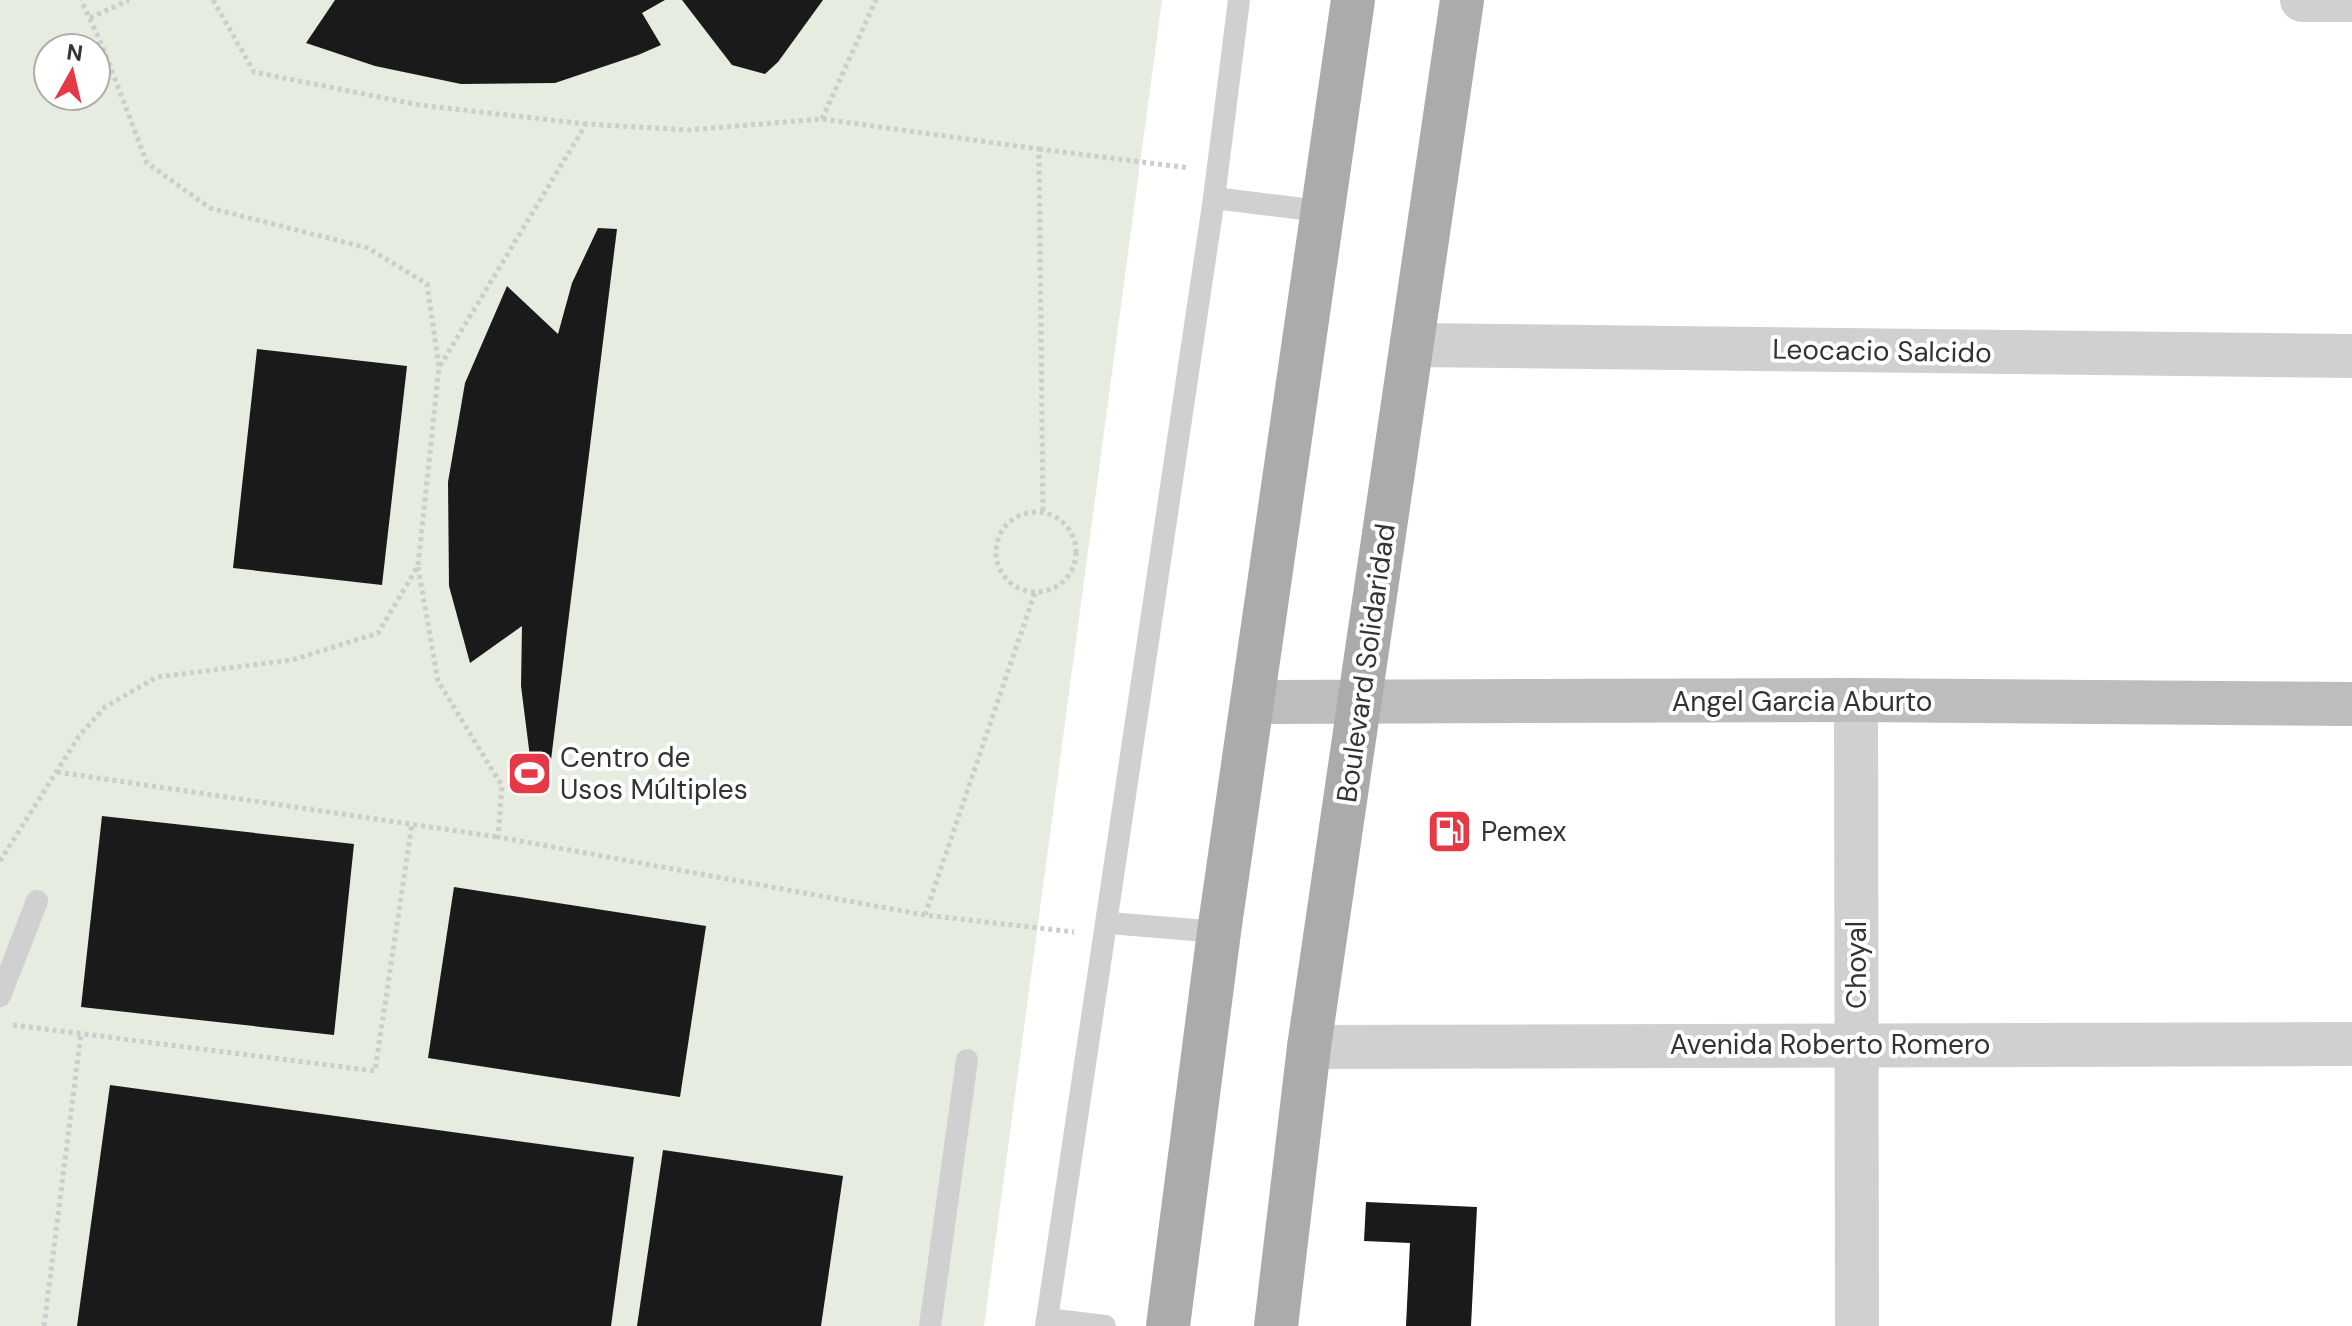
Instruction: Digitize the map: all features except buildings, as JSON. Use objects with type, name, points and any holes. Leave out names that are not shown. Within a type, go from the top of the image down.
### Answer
[{"type":"main road","points":[[1168,1326],[1219,932],[1320,211],[1353,0]]},
{"type":"main road","name":"Boulevard Solidaridad","points":[[1276,1326],[1309,1047],[1462,0]]},
{"type":"street","points":[[2302,0],[2352,0]]},
{"type":"street","name":"Leocacio Salcido","points":[[1412,345],[2352,356]]},
{"type":"street","name":"Angel Garcia Aburto","points":[[1253,702],[1856,700],[2352,704]]},
{"type":"street","name":"Choyal","points":[[1856,700],[1857,1326]]},
{"type":"street","name":"Avenida Roberto Romero","points":[[1309,1047],[2352,1044]]},
{"type":"lane","points":[[1105,1326],[1047,1322],[1108,930],[1218,172],[1239,0]]},
{"type":"lane","points":[[1214,198],[1320,211]]},
{"type":"lane","points":[[0,996],[37,901]]},
{"type":"lane","points":[[1108,930],[1219,932]]},
{"type":"lane","points":[[930,1326],[967,1060]]},
{"type":"path","points":[[81,0],[147,163],[210,208],[368,248],[427,284],[439,367],[418,566],[438,681],[502,786],[498,837]]},
{"type":"path","points":[[90,18],[129,0]]},
{"type":"path","points":[[213,0],[254,72],[419,105],[586,124],[688,130],[822,119],[1218,172]]},
{"type":"path","points":[[822,119],[876,0]]},
{"type":"path","points":[[439,367],[586,124]]},
{"type":"path","points":[[1039,149],[1043,513]]},
{"type":"path","points":[[1030,513],[1043,513],[1065,526],[1076,549],[1069,575],[1059,584],[1035,592],[1021,589],[1002,573],[996,548],[1007,524],[1030,513]]},
{"type":"path","points":[[0,861],[79,736],[105,707],[157,677],[292,660],[378,633],[418,566]]},
{"type":"path","points":[[925,915],[1035,592]]},
{"type":"path","points":[[57,772],[498,837],[925,915],[1108,930]]},
{"type":"path","points":[[0,1023],[375,1071],[412,824]]},
{"type":"path","points":[[44,1326],[81,1033]]},
{"type":"shaded area","name":"Centro de Usos Múltiples","points":[[0,0],[1162,0],[984,1326],[0,1326]]},
{"type":"place","name":"Centro de Usos Múltiples","points":[[529,773]]},
{"type":"place","name":"Pemex","points":[[1450,831]]}]
